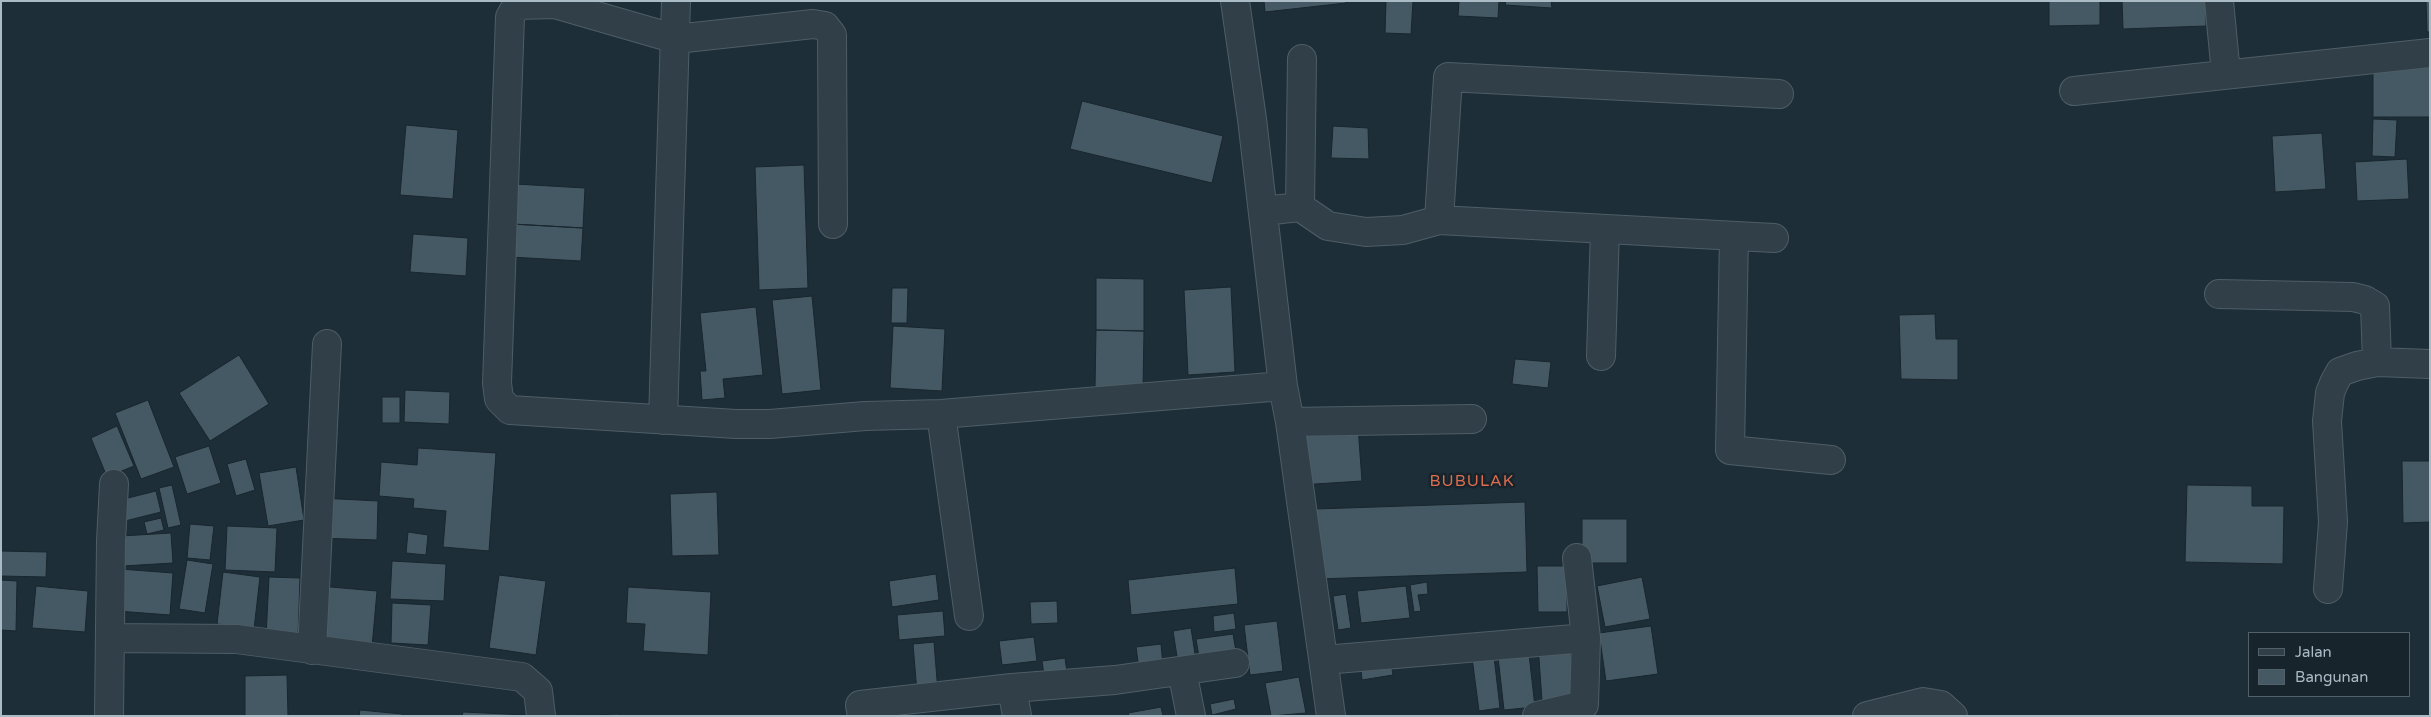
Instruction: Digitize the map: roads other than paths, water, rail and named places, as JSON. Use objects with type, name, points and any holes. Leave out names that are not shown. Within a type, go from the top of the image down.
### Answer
[{"type":"street","points":[[664,420],[676,1]]},
{"type":"street","points":[[1235,1],[1263,211],[1283,386],[1290,422],[1331,716]]},
{"type":"street","points":[[2219,1],[2226,74]]},
{"type":"street","points":[[834,224],[832,35],[825,26],[813,24],[676,39],[555,4],[517,5],[510,16],[497,383],[499,399],[510,410],[762,424],[866,416],[941,414],[1283,386]]},
{"type":"street","points":[[2074,91],[2430,53]]},
{"type":"street","points":[[1300,208],[1302,59]]},
{"type":"street","points":[[1439,220],[1448,77],[1778,94]]},
{"type":"street","points":[[1263,211],[1300,208],[1328,226],[1366,232],[1403,230],[1439,220],[1774,238]]},
{"type":"street","points":[[1601,356],[1605,229]]},
{"type":"street","points":[[1734,236],[1730,450],[1831,460]]},
{"type":"street","points":[[2219,294],[2353,297],[2365,300],[2375,306],[2376,362]]},
{"type":"street","points":[[312,650],[327,344]]},
{"type":"street","points":[[2328,589],[2333,522],[2327,421],[2330,394],[2340,372],[2357,366],[2376,362],[2430,364]]},
{"type":"street","points":[[941,414],[969,616]]},
{"type":"street","points":[[1290,422],[1472,419]]},
{"type":"street","points":[[109,716],[111,541],[114,484]]},
{"type":"street","points":[[1537,716],[1584,710],[1586,638],[1577,558]]},
{"type":"street","points":[[110,638],[236,639],[522,676],[538,691],[540,716]]},
{"type":"street","points":[[1324,660],[1586,638]]},
{"type":"street","points":[[862,716],[860,705],[1012,688],[1115,680],[1235,663]]},
{"type":"street","points":[[1182,671],[1191,716]]},
{"type":"street","points":[[1012,688],[1017,716]]},
{"type":"street","points":[[1867,716],[1923,702],[1940,705],[1952,716]]},
{"type":"district","name":"BUBULAK","points":[[1472,482]]}]
